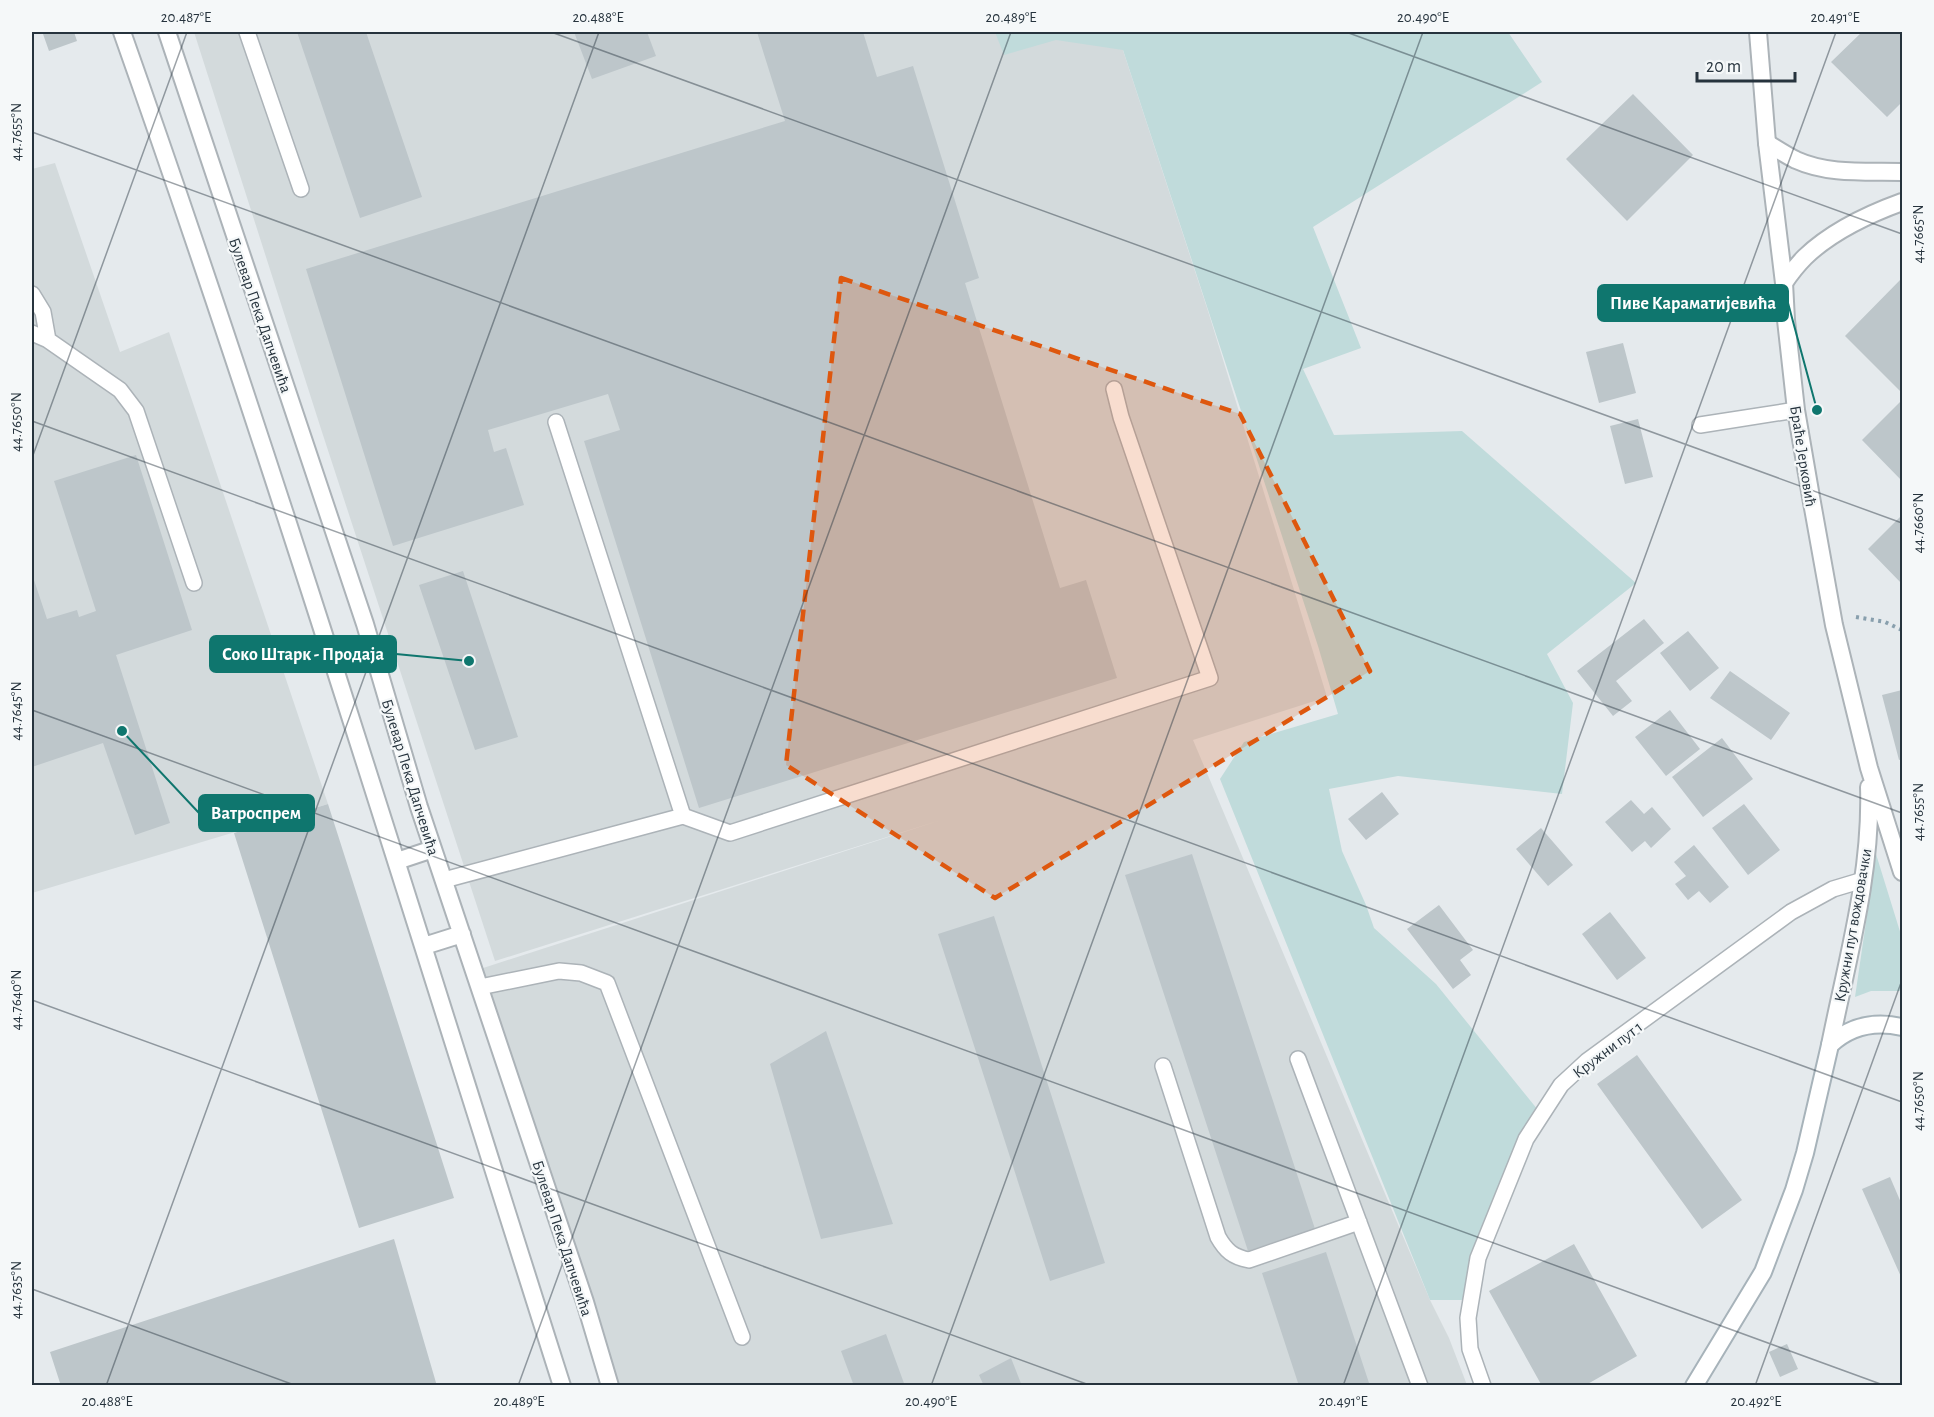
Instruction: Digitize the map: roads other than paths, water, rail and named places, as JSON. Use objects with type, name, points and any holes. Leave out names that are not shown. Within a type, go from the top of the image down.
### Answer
[{"type":"street","points":[[122,32],[259,435],[397,861],[562,1386]]},
{"type":"street","name":"Булевар Пека Дапчевића","points":[[167,32],[365,624],[434,849],[585,1302],[610,1386]]},
{"type":"street","name":"Браће Јерковић","points":[[1758,32],[1767,143],[1796,410],[1826,586],[1869,768],[1902,872]]},
{"type":"street","points":[[1767,143],[1797,160],[1840,171],[1902,171]]},
{"type":"street","points":[[1784,283],[1805,257],[1847,226],[1876,211],[1902,202]]},
{"type":"street","name":"Кружни пут вождовачки","points":[[1694,1386],[1763,1272],[1794,1190],[1805,1153],[1830,1045],[1863,880],[1869,815],[1869,768]]},
{"type":"street","points":[[397,861],[434,849]]},
{"type":"street","points":[[424,946],[462,934]]},
{"type":"street","points":[[1830,1045],[1848,1031],[1864,1025],[1881,1024],[1902,1027]]},
{"type":"lane","points":[[247,32],[301,189]]},
{"type":"lane","points":[[32,294],[43,312],[48,340]]},
{"type":"lane","points":[[32,333],[48,340],[120,390],[136,411],[194,583]]},
{"type":"lane","points":[[444,880],[683,816],[730,833],[1210,678],[1121,417],[1114,389]]},
{"type":"lane","points":[[1700,425],[1796,410]]},
{"type":"lane","points":[[556,422],[683,816]]},
{"type":"lane","name":"Кружни пут 1","points":[[1483,1386],[1470,1349],[1468,1318],[1478,1258],[1526,1139],[1561,1085],[1587,1061],[1791,912],[1833,889],[1863,880]]},
{"type":"lane","points":[[480,987],[559,971],[581,973],[607,983],[742,1337]]},
{"type":"lane","points":[[1298,1059],[1420,1386]]},
{"type":"lane","points":[[1163,1066],[1218,1237],[1226,1250],[1236,1258],[1249,1260],[1359,1222]]},
{"type":"place","name":"Пиве Караматијевића","points":[[1817,410]]},
{"type":"place","name":"Соко Штарк - Продаја","points":[[469,661]]},
{"type":"place","name":"Ватроспрем","points":[[122,731]]}]
